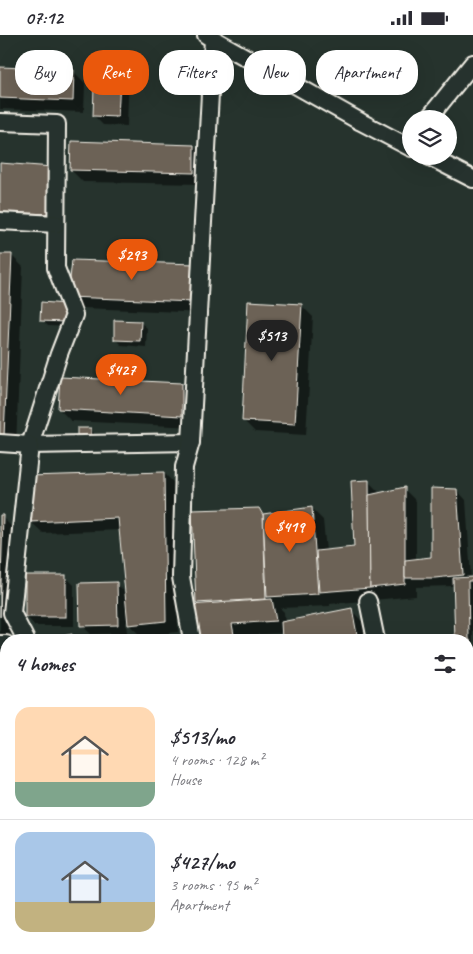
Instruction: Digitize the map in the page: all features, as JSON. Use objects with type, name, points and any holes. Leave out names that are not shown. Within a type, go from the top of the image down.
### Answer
[{"type":"street","points":[[191,634],[181,577],[184,467],[191,442],[209,37],[361,122],[402,140]]},
{"type":"street","points":[[435,110],[473,63]]},
{"type":"street","points":[[0,121],[58,124],[56,268],[74,315],[59,353],[30,445],[12,613],[23,634]]},
{"type":"street","points":[[446,165],[473,179]]},
{"type":"street","points":[[0,221],[56,224]]},
{"type":"street","points":[[0,443],[30,445],[191,442]]},
{"type":"street","points":[[368,601],[375,634]]},
{"type":"building","points":[[0,67],[15,68],[15,95],[73,95],[74,70],[73,101],[0,98]]},
{"type":"building","points":[[94,95],[119,95],[118,117],[93,116]]},
{"type":"building","points":[[71,141],[194,145],[194,173],[70,170]]},
{"type":"building","points":[[0,163],[53,167],[50,214],[0,212]]},
{"type":"building","points":[[0,254],[12,254],[4,436],[0,436]]},
{"type":"building","points":[[72,260],[195,264],[194,302],[68,297]]},
{"type":"building","points":[[248,301],[302,304],[295,424],[242,421]]},
{"type":"building","points":[[41,302],[66,304],[66,322],[40,321]]},
{"type":"building","points":[[114,320],[141,321],[140,341],[114,340]]},
{"type":"building","points":[[60,377],[182,383],[182,416],[58,409]]},
{"type":"building","points":[[77,428],[91,428],[91,441],[77,441]]},
{"type":"building","points":[[164,472],[166,621],[128,625],[118,518],[30,522],[28,476]]},
{"type":"building","points":[[369,480],[370,588],[319,592],[316,551],[354,547],[351,481]]},
{"type":"building","points":[[405,487],[405,584],[370,588],[369,495]]},
{"type":"building","points":[[431,488],[457,489],[463,575],[435,578],[405,578],[405,560],[431,557]]},
{"type":"building","points":[[312,507],[318,594],[267,597],[263,514]]},
{"type":"building","points":[[259,508],[263,515],[266,599],[196,603],[192,510]]},
{"type":"building","points":[[0,515],[3,515],[0,617]]},
{"type":"building","points":[[25,575],[66,575],[66,617],[25,617]]},
{"type":"building","points":[[473,577],[473,581],[468,581],[469,634],[455,634],[453,578]]},
{"type":"building","points":[[117,582],[118,625],[80,626],[79,583]]},
{"type":"building","points":[[272,599],[276,621],[232,624],[234,634],[196,634],[190,605]]},
{"type":"building","points":[[352,608],[357,634],[282,634],[281,622]]}]
